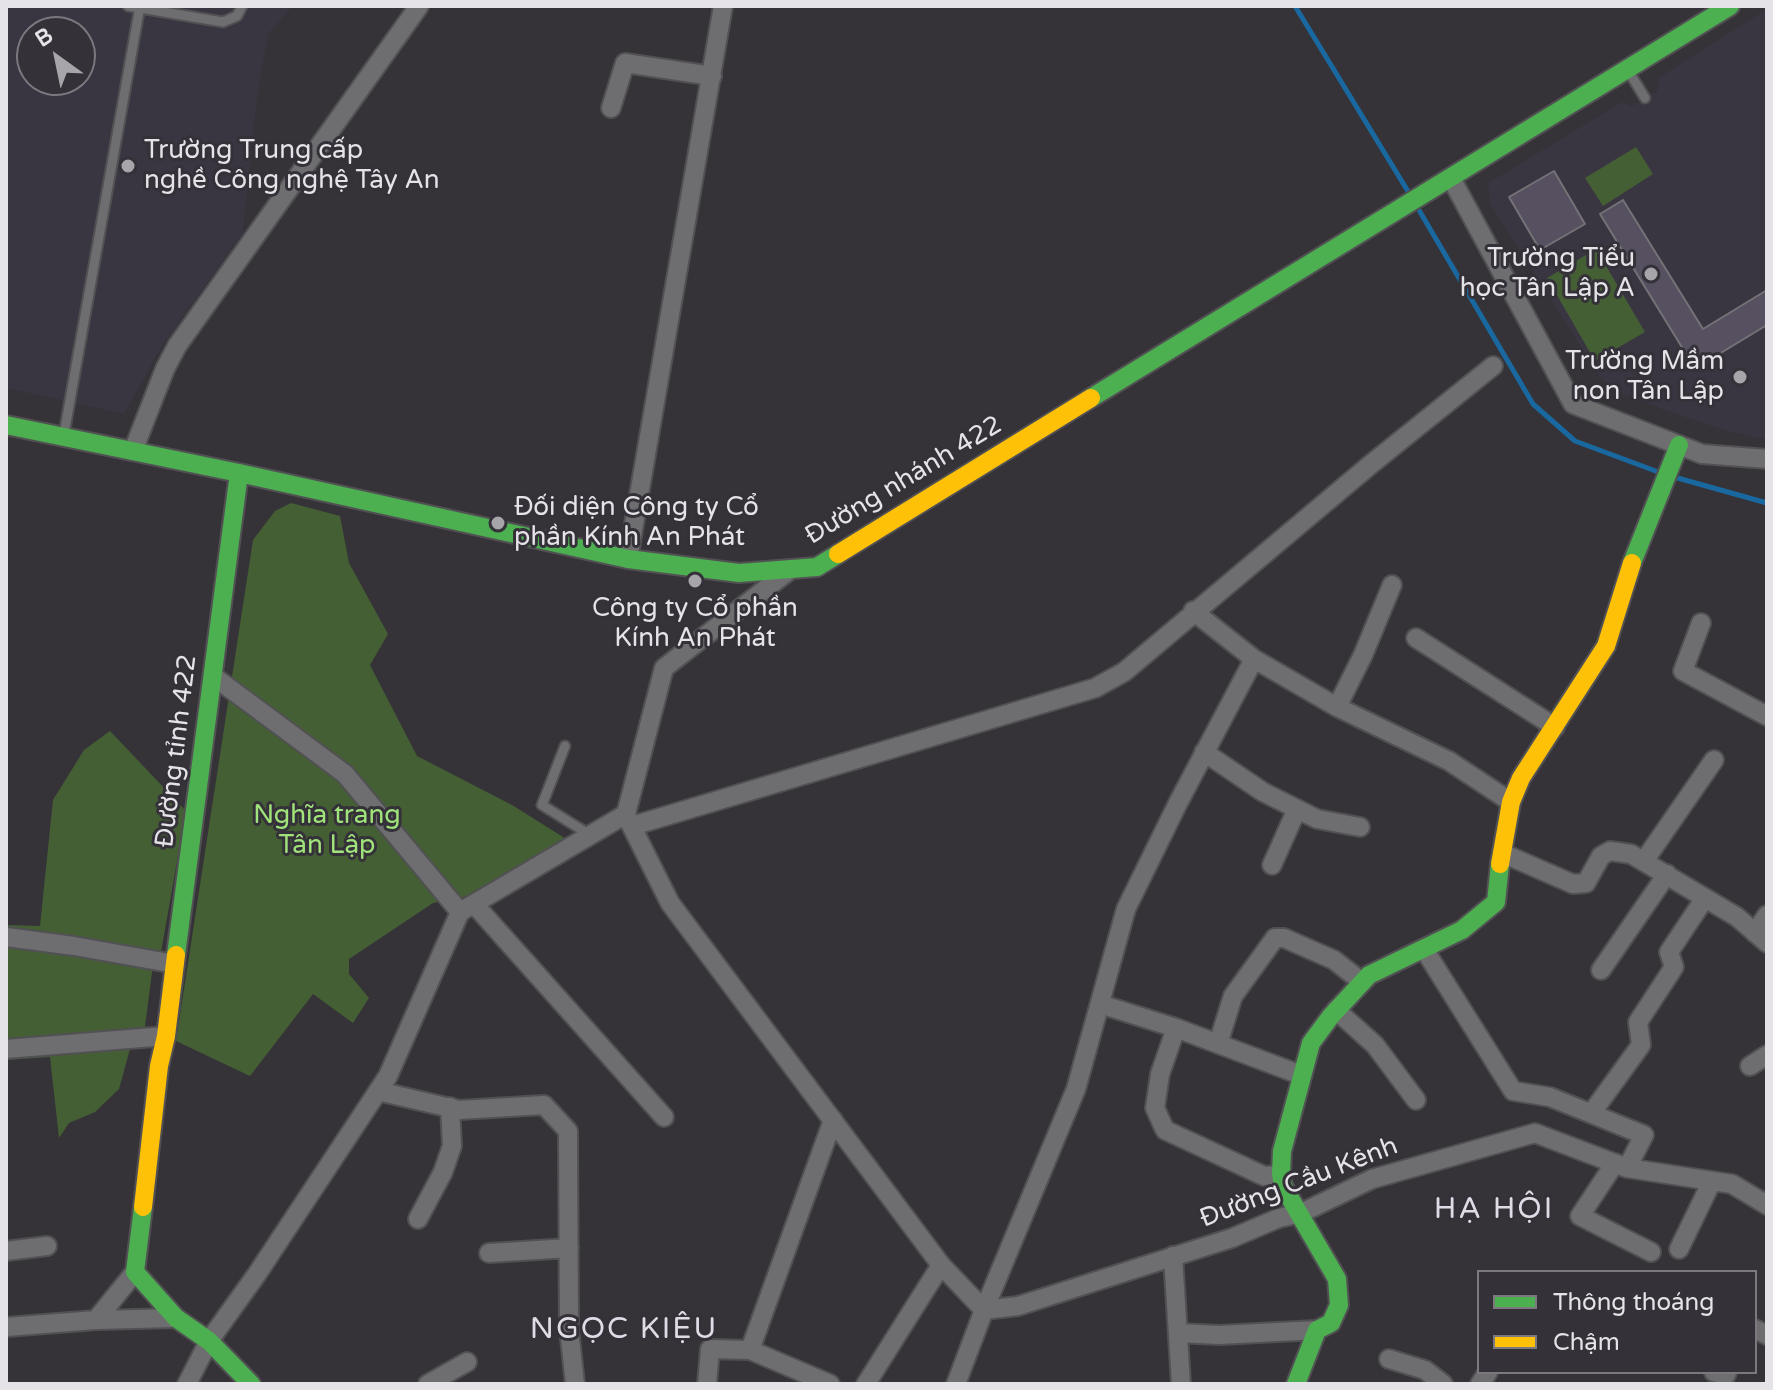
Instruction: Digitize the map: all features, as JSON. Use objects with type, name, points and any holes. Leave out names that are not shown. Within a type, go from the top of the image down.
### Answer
[{"type":"street","points":[[133,451],[177,346],[419,6]]},
{"type":"street","points":[[628,559],[723,6]]},
{"type":"street","name":"Đường nhánh 422","points":[[239,473],[628,559],[739,573],[817,567],[1730,6]]},
{"type":"street","points":[[611,108],[625,63],[712,76]]},
{"type":"street","points":[[1445,182],[1573,404],[1702,454],[1767,459]]},
{"type":"street","points":[[187,1384],[209,1341],[388,1076],[467,908],[590,835],[629,820],[1095,688],[1124,672],[1193,611],[1493,366]]},
{"type":"street","points":[[6,425],[239,473]]},
{"type":"street","points":[[1178,1333],[1219,1335],[1317,1330],[1331,1323],[1336,1316],[1339,1305],[1337,1279],[1283,1186],[1281,1175],[1282,1151],[1311,1043],[1369,975],[1462,930],[1496,902],[1511,802],[1521,778],[1606,646],[1620,596],[1679,445]]},
{"type":"street","name":"Đường tỉnh 422","points":[[135,1272],[159,1066],[166,1036],[239,473]]},
{"type":"street","points":[[791,569],[664,668],[629,820],[670,903],[941,1265],[984,1310]]},
{"type":"street","points":[[1337,707],[1392,585]]},
{"type":"street","points":[[1193,611],[1254,659],[1337,707],[1449,761],[1511,802]]},
{"type":"street","points":[[1701,623],[1683,671],[1767,716]]},
{"type":"street","points":[[1416,638],[1555,727]]},
{"type":"street","points":[[956,1384],[1076,1089],[1126,909],[1254,659]]},
{"type":"street","points":[[213,676],[345,774],[664,1117]]},
{"type":"street","points":[[1204,752],[1263,792],[1317,819],[1360,827]]},
{"type":"street","points":[[1644,861],[1714,760]]},
{"type":"street","points":[[1272,865],[1297,809]]},
{"type":"street","points":[[1502,853],[1573,884],[1586,883],[1601,856],[1610,851],[1631,854],[1737,917],[1761,938],[1767,915]]},
{"type":"street","points":[[1601,970],[1667,874]]},
{"type":"street","points":[[1596,1107],[1641,1045],[1638,1022],[1674,967],[1669,952],[1705,898]]},
{"type":"street","points":[[6,937],[175,964]]},
{"type":"street","points":[[1218,1044],[1233,996],[1275,938],[1284,938],[1334,960],[1362,982]]},
{"type":"street","points":[[1424,949],[1513,1091],[1550,1097],[1644,1135],[1580,1216],[1651,1252]]},
{"type":"street","points":[[1100,1004],[1176,1028],[1301,1075]]},
{"type":"street","points":[[1336,1010],[1375,1045],[1416,1100]]},
{"type":"street","points":[[1176,1028],[1160,1074],[1155,1108],[1165,1130],[1264,1176],[1281,1175]]},
{"type":"street","points":[[6,1049],[166,1036]]},
{"type":"street","points":[[1750,1066],[1767,1055]]},
{"type":"street","points":[[378,1091],[459,1110],[544,1105],[568,1131],[569,1329],[575,1384]]},
{"type":"street","points":[[418,1219],[443,1172],[452,1146],[450,1107]]},
{"type":"street","points":[[750,1350],[833,1120]]},
{"type":"street","name":"Đường Cầu Kênh","points":[[984,1310],[1018,1306],[1301,1213],[1372,1179],[1535,1133],[1621,1166],[1732,1184],[1767,1205]]},
{"type":"street","points":[[1679,1249],[1712,1181]]},
{"type":"street","points":[[6,1251],[47,1246]]},
{"type":"street","points":[[489,1253],[569,1248]]},
{"type":"street","points":[[1173,1256],[1181,1384]]},
{"type":"street","points":[[866,1384],[941,1265]]},
{"type":"street","points":[[96,1320],[135,1272],[176,1318],[209,1341],[251,1384]]},
{"type":"street","points":[[6,1327],[176,1318]]},
{"type":"street","points":[[1296,1384],[1317,1330]]},
{"type":"street","points":[[707,1384],[710,1349],[750,1350],[830,1384]]},
{"type":"street","points":[[1389,1359],[1425,1370],[1443,1384]]},
{"type":"street","points":[[428,1384],[467,1362]]},
{"type":"lane","points":[[128,6],[223,22],[237,16],[242,6]]},
{"type":"lane","points":[[63,437],[140,7]]},
{"type":"lane","points":[[1627,69],[1645,98]]},
{"type":"lane","points":[[565,746],[542,805],[590,835]]},
{"type":"shaded area","name":"Trường Trung cấp nghề Công nghệ Tây An","points":[[6,6],[293,6],[268,34],[257,98],[243,233],[162,346],[124,414],[6,388]]},
{"type":"shaded area","name":"Trường Tiểu học Tân Lập A","points":[[1767,9],[1767,440],[1727,431],[1661,409],[1622,394],[1601,379],[1490,204],[1488,183],[1622,102],[1632,106],[1657,91],[1658,78]]},
{"type":"green space","points":[[1636,147],[1653,174],[1603,206],[1585,178]]},
{"type":"green space","points":[[1596,249],[1645,332],[1595,361],[1547,278]]},
{"type":"green space","name":"Nghĩa trang Tân Lập","points":[[291,503],[340,516],[349,563],[388,634],[370,665],[417,756],[512,805],[571,842],[483,893],[433,903],[349,959],[349,974],[369,998],[353,1023],[313,994],[250,1076],[176,1041],[253,540],[275,511]]},
{"type":"green space","points":[[110,731],[186,811],[161,952],[154,957],[142,1049],[130,1049],[119,1089],[95,1112],[69,1123],[59,1138],[50,1057],[6,1060],[6,925],[40,926],[53,800],[84,750]]},
{"type":"building","points":[[1554,171],[1585,224],[1540,250],[1509,197]]},
{"type":"building","points":[[1623,200],[1703,329],[1767,290],[1767,325],[1691,371],[1680,352],[1683,349],[1600,214]]},
{"type":"waterway","points":[[1295,6],[1409,193]]},
{"type":"waterway","points":[[1416,205],[1533,404],[1575,441],[1661,473]]},
{"type":"waterway","points":[[1674,477],[1767,503]]},
{"type":"traffic: fast","points":[[1091,398],[1730,6]]},
{"type":"traffic: fast","points":[[6,425],[239,473],[176,955]]},
{"type":"traffic: fast","points":[[1632,563],[1679,445]]},
{"type":"traffic: fast","points":[[239,473],[628,559],[739,573],[817,567],[838,554]]},
{"type":"traffic: fast","points":[[1296,1384],[1317,1330],[1331,1323],[1339,1305],[1337,1279],[1283,1186],[1281,1174],[1282,1151],[1311,1043],[1369,975],[1462,930],[1496,902],[1500,864]]},
{"type":"traffic: fast","points":[[143,1207],[135,1272],[176,1318],[209,1341],[251,1384]]},
{"type":"traffic: slow","points":[[838,554],[1091,398]]},
{"type":"traffic: slow","points":[[1500,864],[1511,802],[1521,778],[1606,646],[1632,563]]},
{"type":"traffic: slow","points":[[143,1207],[159,1066],[176,955]]},
{"type":"place","name":"Trường Trung cấp nghề Công nghệ Tây An","points":[[128,166]]},
{"type":"place","name":"Trường Tiểu học Tân Lập A","points":[[1651,274]]},
{"type":"place","name":"Trường Mầm non Tân Lập","points":[[1740,377]]},
{"type":"place","name":"Đối diện Công ty Cổ phần Kính An Phát","points":[[498,523]]},
{"type":"place","name":"Công ty Cổ phần Kính An Phát","points":[[695,581]]},
{"type":"district","name":"HẠ HỘI","points":[[1494,1210]]},
{"type":"district","name":"NGỌC KIỆU","points":[[624,1330]]}]
